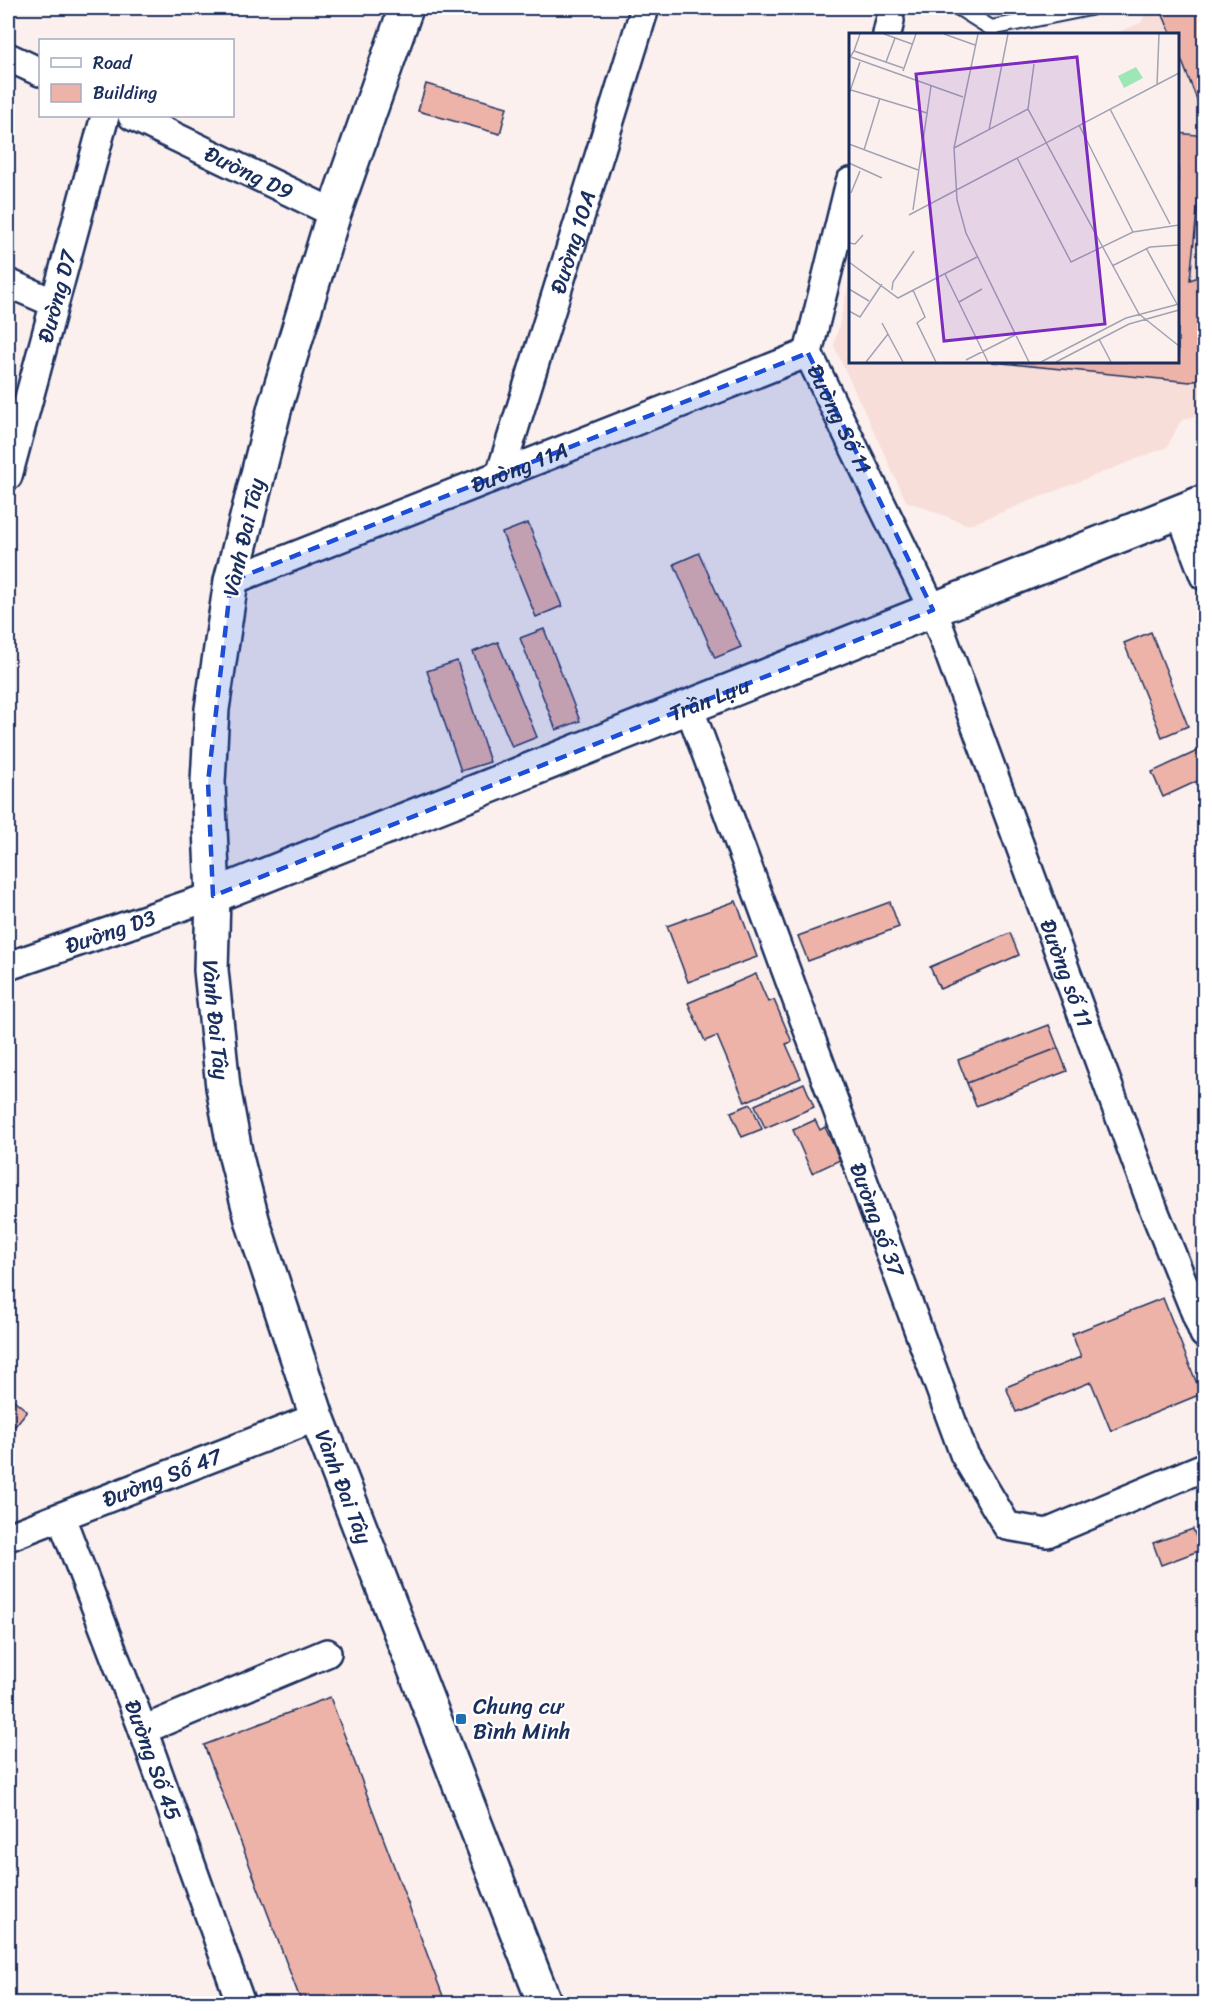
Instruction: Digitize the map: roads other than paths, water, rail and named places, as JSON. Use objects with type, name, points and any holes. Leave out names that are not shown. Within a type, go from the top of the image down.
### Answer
[{"type":"street","name":"Vành Đai Tây","points":[[406,8],[334,213],[275,407],[231,580],[212,709],[208,782],[213,896],[211,970],[223,1087],[236,1157],[253,1223],[317,1417],[545,2004]]},
{"type":"street","name":"Đường 10A","points":[[500,475],[645,8]]},
{"type":"street","points":[[8,57],[39,72]]},
{"type":"street","name":"Đường D7","points":[[8,476],[105,117]]},
{"type":"street","name":"Đường D9","points":[[134,117],[334,213]]},
{"type":"street","name":"Đường Số 11","points":[[849,186],[808,353],[933,610]]},
{"type":"street","points":[[8,283],[54,303]]},
{"type":"street","name":"Đường 11A","points":[[231,580],[808,353]]},
{"type":"street","points":[[1192,507],[1204,576]]},
{"type":"street","name":"Trần Lựu","points":[[213,896],[1192,507]]},
{"type":"street","name":"Đường số 11","points":[[933,610],[1154,1210],[1204,1334]]},
{"type":"street","name":"Đường số 37","points":[[689,707],[964,1454],[1007,1526],[1047,1533],[1204,1467]]},
{"type":"street","name":"Đường D3","points":[[8,966],[213,896]]},
{"type":"street","name":"Đường Số 47","points":[[8,1537],[317,1417]]},
{"type":"street","name":"Đường Số 45","points":[[61,1517],[143,1730],[242,2004]]},
{"type":"street","points":[[143,1730],[327,1653]]},
{"type":"lane","points":[[959,8],[991,28],[1090,8]]},
{"type":"place","name":"Chung cư Bình Minh","points":[[461,1719]]}]
